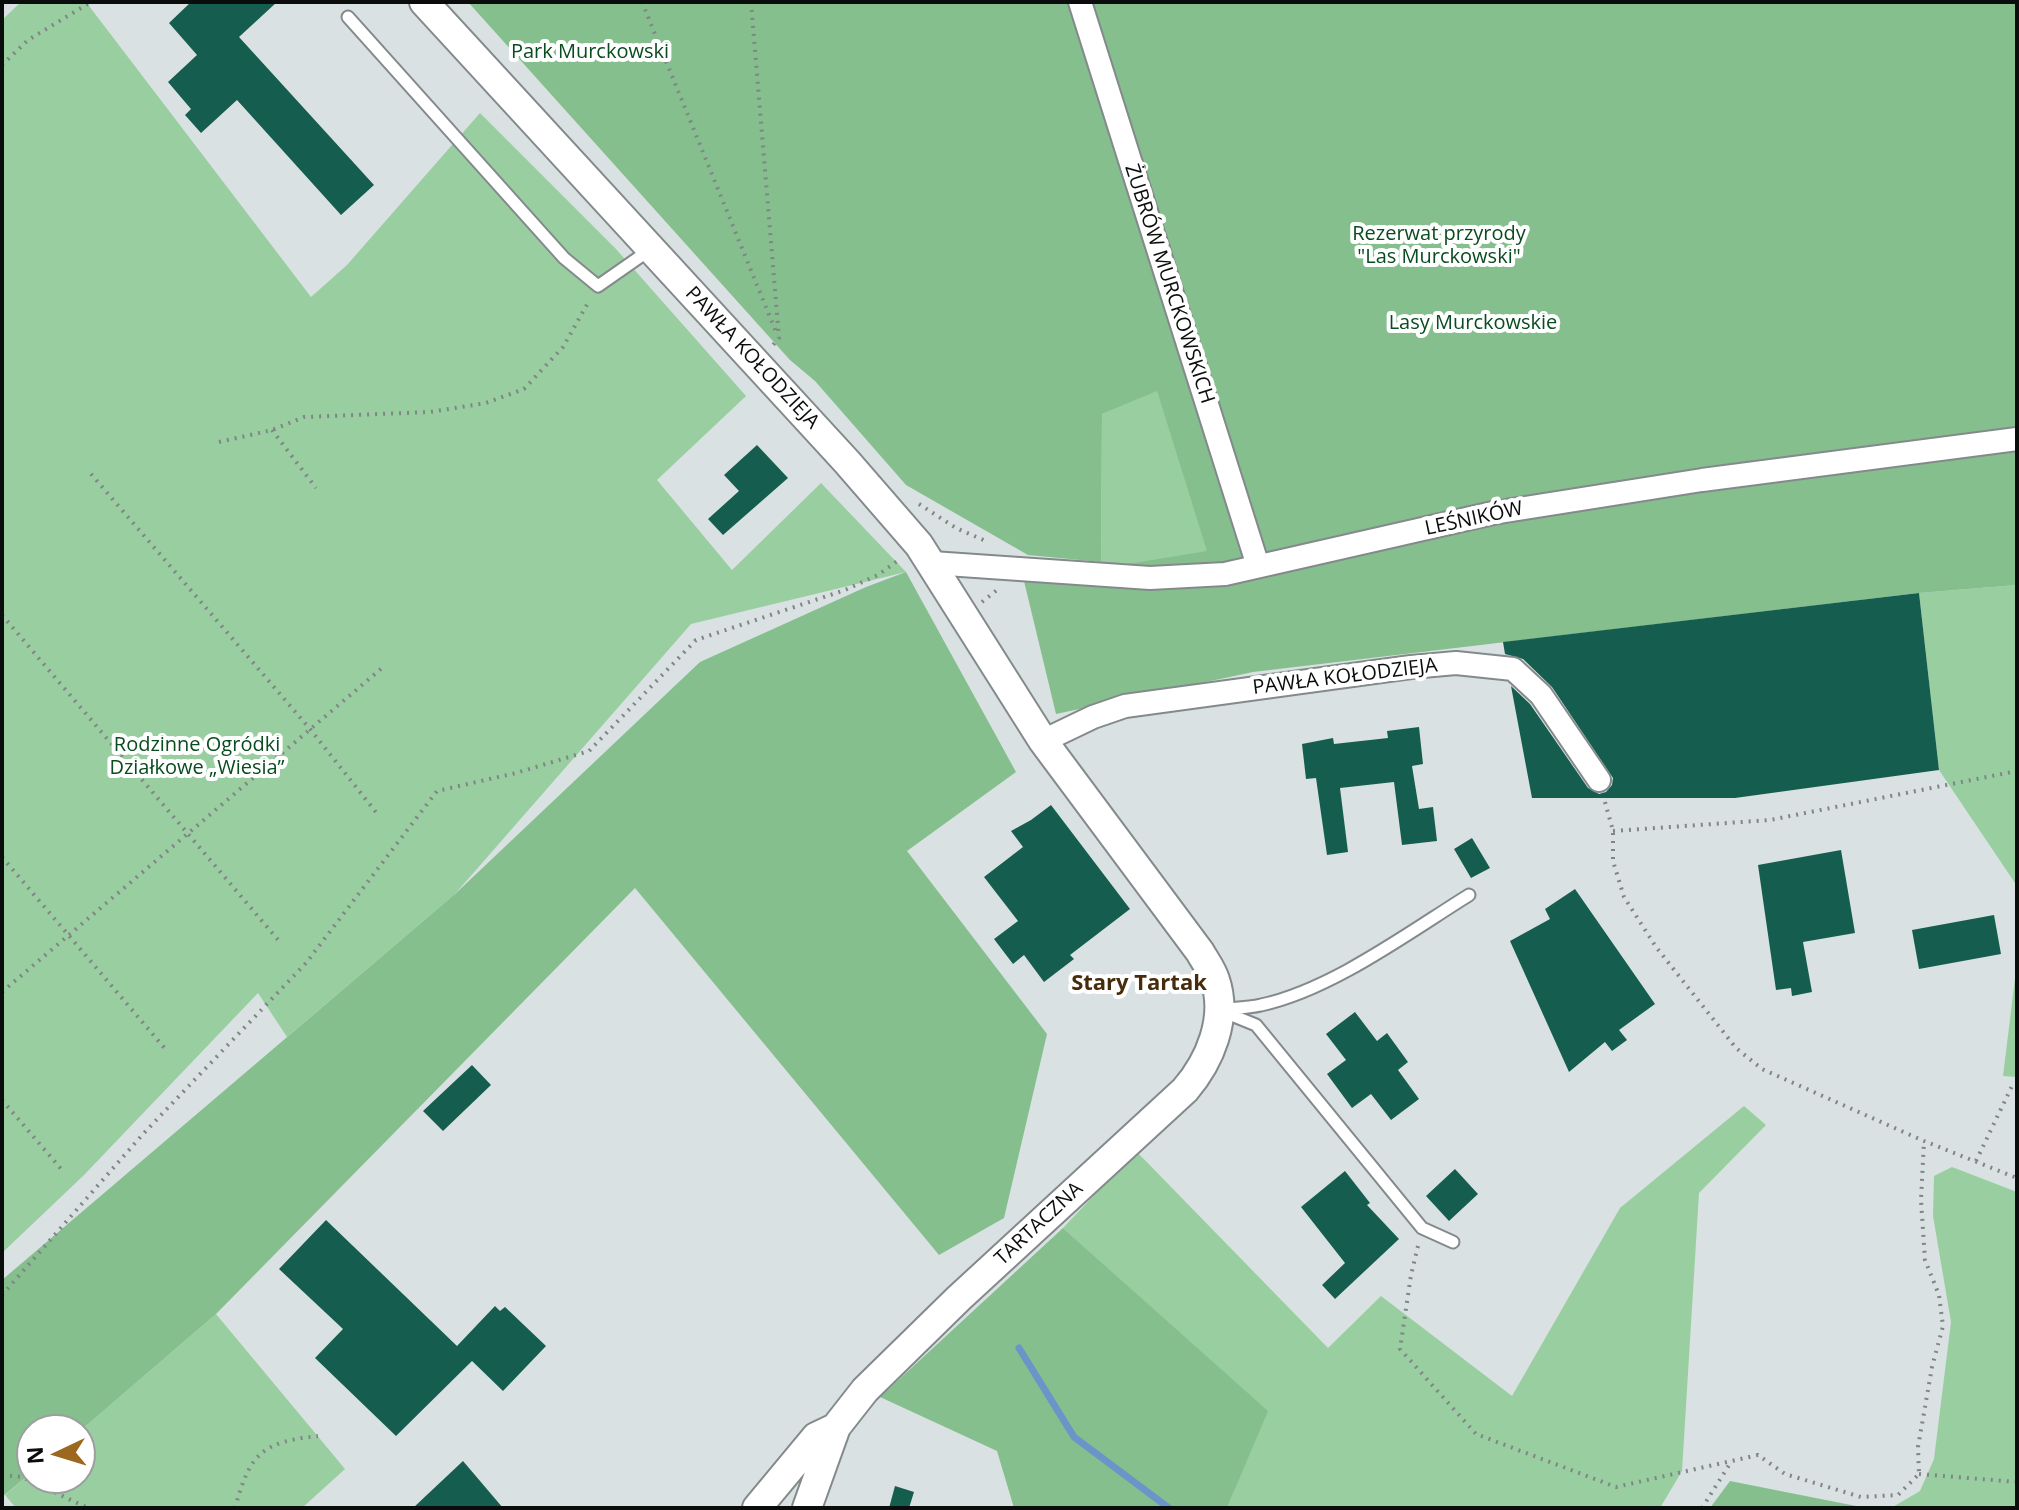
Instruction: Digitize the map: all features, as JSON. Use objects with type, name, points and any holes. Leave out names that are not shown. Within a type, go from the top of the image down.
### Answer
[{"type":"street","name":"PAWŁA KOŁODZIEJA","points":[[424,2],[875,492],[926,554],[1043,741],[1200,952],[1216,980],[1219,1009]]},
{"type":"street","name":"ŻUBRÓW MURCKOWSKICH","points":[[1080,2],[1258,566]]},
{"type":"street","name":"LEŚNIKÓW","points":[[926,554],[1009,569],[1150,578],[1225,574],[1493,513],[1702,480],[2017,439]]},
{"type":"street","name":"PAWŁA KOŁODZIEJA","points":[[1043,741],[1093,717],[1125,706],[1456,663],[1513,669],[1541,695],[1599,780]]},
{"type":"street","name":"TARTACZNA","points":[[807,1508],[836,1427],[865,1390],[959,1298],[1185,1090],[1210,1055],[1219,1009]]},
{"type":"street","name":"TARTACZNA","points":[[757,1508],[816,1437],[836,1427]]},
{"type":"lane","points":[[348,17],[564,258],[598,286],[651,249]]},
{"type":"lane","points":[[1219,1009],[1260,1005],[1299,993],[1371,957],[1469,895]]},
{"type":"lane","points":[[1219,1009],[1256,1025],[1422,1228],[1453,1242]]},
{"type":"path","points":[[2,65],[28,40],[91,2]]},
{"type":"path","points":[[642,2],[779,338],[751,2]]},
{"type":"path","points":[[219,442],[272,430],[304,417],[430,412],[486,403],[524,389],[563,347],[598,286]]},
{"type":"path","points":[[272,430],[316,488]]},
{"type":"path","points":[[91,474],[310,729],[379,816]]},
{"type":"path","points":[[915,501],[956,528],[1007,551],[1009,569]]},
{"type":"path","points":[[2,1295],[143,1134],[306,963],[437,791],[516,773],[589,751],[696,640],[845,590],[926,554]]},
{"type":"path","points":[[2,615],[279,941]]},
{"type":"path","points":[[2,992],[382,668]]},
{"type":"path","points":[[1613,831],[1770,820],[2017,771]]},
{"type":"path","points":[[1599,780],[1613,831],[1613,861],[1624,897],[1656,947],[1736,1048],[1762,1069],[1924,1141],[2017,1178]]},
{"type":"path","points":[[2,857],[167,1051]]},
{"type":"path","points":[[1976,1161],[2012,1086],[2017,1087]]},
{"type":"path","points":[[2,1100],[62,1170]]},
{"type":"path","points":[[1422,1228],[1411,1275],[1400,1349],[1476,1434],[1616,1487],[1758,1455],[1785,1474],[1861,1497],[1898,1495],[1919,1474],[1918,1447],[1932,1367],[1943,1326],[1939,1295],[1925,1260],[1921,1200],[1924,1141]]},
{"type":"path","points":[[235,1508],[242,1483],[258,1455],[284,1439],[318,1436]]},
{"type":"path","points":[[1702,1508],[1731,1462]]},
{"type":"path","points":[[1919,1474],[2017,1482]]},
{"type":"path","points":[[2,1475],[22,1477],[88,1508]]},
{"type":"green space","name":"Rodzinne Ogródki Działkowe „Wiesia”","points":[[21,2],[86,2],[311,297],[347,265],[480,113],[616,249],[746,396],[657,480],[732,570],[821,483],[906,572],[691,624],[455,894],[287,1037],[258,993],[84,1175],[2,1253],[2,20]]},
{"type":"green space","name":"Lasy Murckowskie","points":[[468,2],[2017,2],[2017,585],[1919,593],[1253,672],[1056,714],[1024,581],[1207,551],[1157,391],[1102,414],[1101,562],[1028,555],[906,485],[815,381],[790,360]]},
{"type":"green space","points":[[1157,390],[1208,552],[1101,569],[1102,414]]},
{"type":"green space","points":[[906,572],[1016,772],[907,851],[1047,1034],[1004,1218],[939,1255],[635,888],[216,1314],[96,1417],[96,1414],[16,1414],[16,1485],[2,1497],[2,1280],[455,894],[700,662]]},
{"type":"green space","points":[[2017,585],[2017,886],[1939,770],[1919,593]]},
{"type":"green space","points":[[2017,962],[2017,1077],[2003,1076]]},
{"type":"green space","points":[[1744,1106],[1766,1125],[1699,1193],[1682,1471],[1660,1508],[1227,1508],[1267,1411],[1063,1228],[1136,1151],[1328,1348],[1381,1296],[1512,1396],[1620,1208]]},
{"type":"green space","points":[[1952,1167],[2017,1192],[2017,1508],[1891,1508],[1920,1491],[1934,1459],[1951,1322],[1933,1216],[1934,1176]]},
{"type":"green space","points":[[1063,1228],[1268,1411],[1227,1508],[1014,1508],[997,1451],[880,1397]]},
{"type":"green space","points":[[216,1314],[345,1469],[302,1508],[16,1508],[5,1495],[16,1486],[16,1494],[96,1494],[96,1417]]},
{"type":"green space","points":[[1730,1481],[1866,1508],[1710,1508]]},
{"type":"building","points":[[191,2],[277,2],[239,37],[374,185],[341,215],[237,100],[201,133],[185,115],[191,109],[168,82],[197,55],[169,23]]},
{"type":"building","points":[[757,445],[788,478],[723,535],[708,519],[739,491],[724,475]]},
{"type":"building","points":[[1919,593],[1939,770],[1735,798],[1532,798],[1511,686],[1530,704],[1588,788],[1599,794],[1606,792],[1613,778],[1552,687],[1523,659],[1505,654],[1503,642]]},
{"type":"building","points":[[1419,727],[1423,764],[1412,766],[1419,809],[1433,807],[1437,841],[1402,845],[1394,782],[1340,788],[1348,852],[1327,855],[1316,778],[1306,779],[1302,744],[1333,738],[1334,744],[1388,738],[1387,731]]},
{"type":"building","points":[[1051,805],[1130,909],[1070,955],[1074,959],[1044,982],[1024,955],[1013,964],[994,939],[1018,921],[984,877],[1023,847],[1011,831]]},
{"type":"building","points":[[1472,838],[1490,868],[1471,878],[1454,849]]},
{"type":"building","points":[[1841,850],[1855,933],[1803,942],[1812,992],[1792,996],[1791,988],[1776,990],[1758,865]]},
{"type":"building","points":[[1575,889],[1655,1004],[1619,1030],[1627,1040],[1612,1051],[1605,1042],[1569,1072],[1510,941],[1550,919],[1545,909]]},
{"type":"building","points":[[1994,915],[2001,954],[1919,969],[1912,930]]},
{"type":"building","points":[[1355,1012],[1377,1041],[1387,1033],[1408,1062],[1398,1070],[1419,1099],[1391,1120],[1371,1094],[1352,1108],[1327,1074],[1346,1060],[1326,1034]]},
{"type":"building","points":[[472,1065],[491,1085],[443,1131],[423,1111]]},
{"type":"building","points":[[1455,1169],[1478,1194],[1449,1221],[1426,1196]]},
{"type":"building","points":[[1345,1171],[1370,1203],[1367,1205],[1399,1239],[1335,1299],[1322,1285],[1345,1263],[1301,1207]]},
{"type":"building","points":[[326,1220],[457,1346],[495,1306],[500,1311],[505,1307],[546,1346],[503,1391],[472,1361],[396,1436],[315,1358],[343,1329],[279,1269]]},
{"type":"building","points":[[463,1461],[503,1508],[413,1508]]},
{"type":"building","points":[[895,1486],[914,1492],[909,1508],[889,1508]]},
{"type":"waterway","points":[[1019,1348],[1074,1437],[1169,1508]]},
{"type":"district","name":"Stary Tartak","points":[[1139,984]]},
{"type":"park label","name":"Park Murckowski","points":[[590,52]]},
{"type":"park label","name":"Rezerwat przyrody \"Las Murckowski\"","points":[[1439,246]]}]
